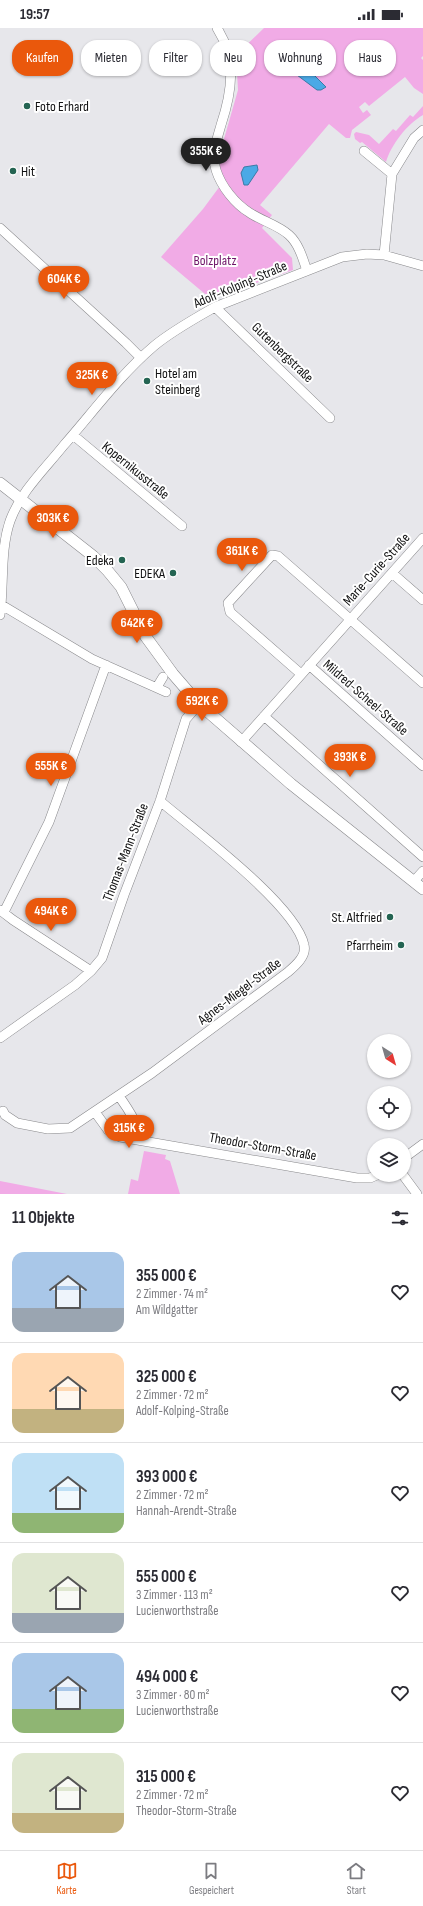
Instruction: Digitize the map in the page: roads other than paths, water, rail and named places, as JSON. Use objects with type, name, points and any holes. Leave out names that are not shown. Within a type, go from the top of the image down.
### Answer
[{"type":"main road","points":[[0,483],[93,556],[107,570],[121,587],[146,636],[173,674],[199,704],[291,784],[423,888]]},
{"type":"street","points":[[217,28],[227,46],[231,68],[231,82],[223,120],[215,146],[216,169],[225,188],[242,207],[290,236],[300,251],[308,271]]},
{"type":"street","points":[[384,255],[392,174],[414,138],[423,130]]},
{"type":"street","points":[[364,151],[392,174]]},
{"type":"street","points":[[0,228],[141,358]]},
{"type":"street","name":"Adolf-Kolping-Straße","points":[[0,615],[4,548],[9,523],[20,499],[34,480],[141,358],[172,333],[215,307],[342,257],[367,254],[384,255],[423,266]]},
{"type":"street","name":"Gutenbergstraße","points":[[215,307],[330,418]]},
{"type":"street","name":"Kopernikusstraße","points":[[73,435],[182,526]]},
{"type":"street","name":"Marie-Curie-Straße","points":[[241,742],[308,665],[423,538]]},
{"type":"street","name":"Marie-Curie-Straße","points":[[300,674],[230,612],[228,603],[272,555],[278,556],[350,619]]},
{"type":"street","points":[[392,573],[423,600]]},
{"type":"street","points":[[1,605],[79,651],[166,692]]},
{"type":"street","points":[[350,619],[423,683]]},
{"type":"street","points":[[91,971],[13,920],[2,911],[49,822],[106,665]]},
{"type":"street","name":"Mildred-Scheel-Straße","points":[[308,665],[423,766]]},
{"type":"street","points":[[157,687],[163,677]]},
{"type":"street","name":"Thomas-Mann-Straße","points":[[0,1038],[75,985],[91,971],[102,958],[118,909],[160,801],[186,719],[199,704]]},
{"type":"street","points":[[264,716],[423,857]]},
{"type":"street","name":"Agnes-Miegel-Straße","points":[[3,1111],[5,1115],[17,1123],[48,1129],[70,1128],[119,1096],[300,962],[305,946],[301,936],[282,907],[160,801]]},
{"type":"street","points":[[414,881],[423,871]]},
{"type":"street","points":[[119,1096],[127,1106],[139,1129],[143,1141]]},
{"type":"street","name":"Theodor-Storm-Straße","points":[[96,1112],[108,1130],[120,1137],[184,1146],[357,1178],[367,1178]]},
{"type":"street","points":[[411,1153],[423,1144]]},
{"type":"street","points":[[408,1182],[417,1194]]},
{"type":"water","points":[[298,76],[315,76],[326,87],[321,90],[317,90]]},
{"type":"water","points":[[257,165],[258,170],[248,185],[244,185],[241,173],[244,167]]},
{"type":"place","name":"Foto Erhard","points":[[27,106]]},
{"type":"place","name":"Hit","points":[[13,171]]},
{"type":"place","name":"Hotel am Steinberg","points":[[147,381]]},
{"type":"place","name":"Edeka","points":[[122,560]]},
{"type":"place","name":"EDEKA","points":[[173,573]]},
{"type":"place","name":"St. Altfried","points":[[390,917]]},
{"type":"place","name":"Pfarrheim","points":[[401,945]]},
{"type":"park label","name":"Bolzplatz","points":[[215,260]]}]
